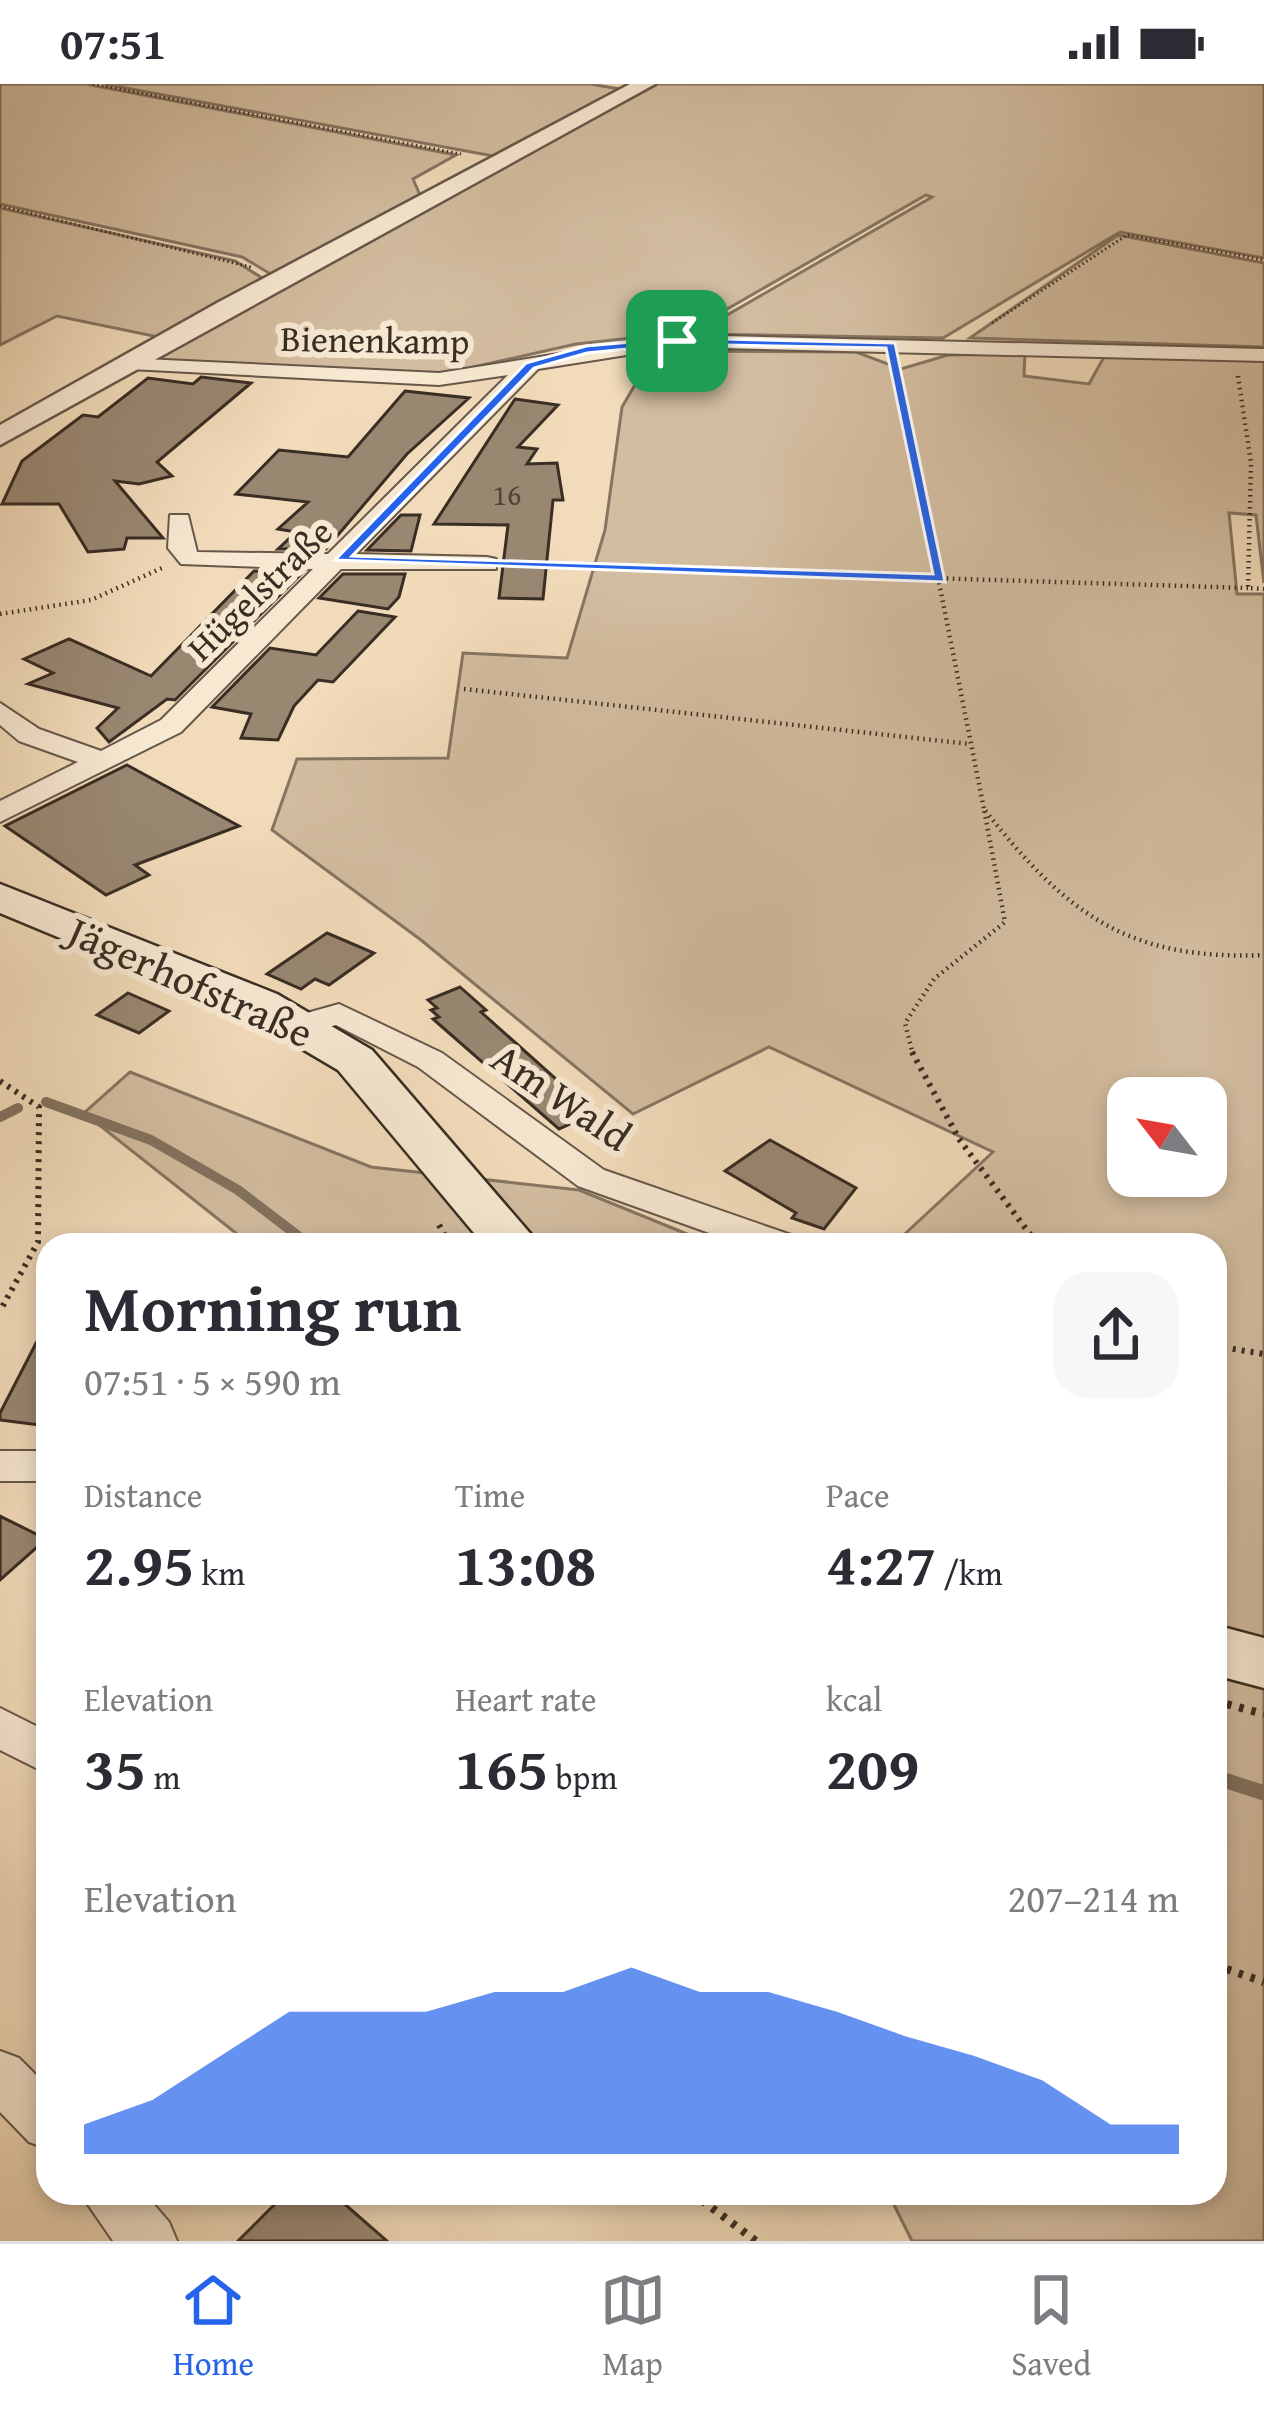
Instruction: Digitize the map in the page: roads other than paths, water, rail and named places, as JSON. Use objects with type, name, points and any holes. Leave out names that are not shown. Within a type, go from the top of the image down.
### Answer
[{"type":"main road","name":"Jägerhofstraße","points":[[0,897],[302,1025],[355,1060],[492,1233]]},
{"type":"main road","points":[[1227,1653],[1264,1663]]},
{"type":"street","points":[[0,436],[274,282],[645,84]]},
{"type":"street","name":"Bienenkamp","points":[[130,363],[439,379],[644,343],[959,345],[1264,355]]},
{"type":"street","name":"Hügelstraße","points":[[0,814],[38,790],[106,762],[171,726],[530,365]]},
{"type":"street","points":[[178,520],[180,548],[190,559],[487,564]]},
{"type":"street","points":[[0,711],[56,748],[106,762]]},
{"type":"street","name":"Am Wald","points":[[302,1025],[339,1014],[430,1060],[591,1178],[747,1233]]},
{"type":"street","points":[[0,1466],[36,1466]]},
{"type":"street","points":[[0,1727],[36,1748]]},
{"type":"street","points":[[0,2075],[36,2112]]},
{"type":"street","points":[[118,2205],[149,2241]]},
{"type":"waterway","points":[[46,1102],[151,1140],[238,1190],[294,1233]]},
{"type":"waterway","points":[[0,1117],[18,1108]]},
{"type":"waterway","points":[[1227,1781],[1264,1793]]}]
